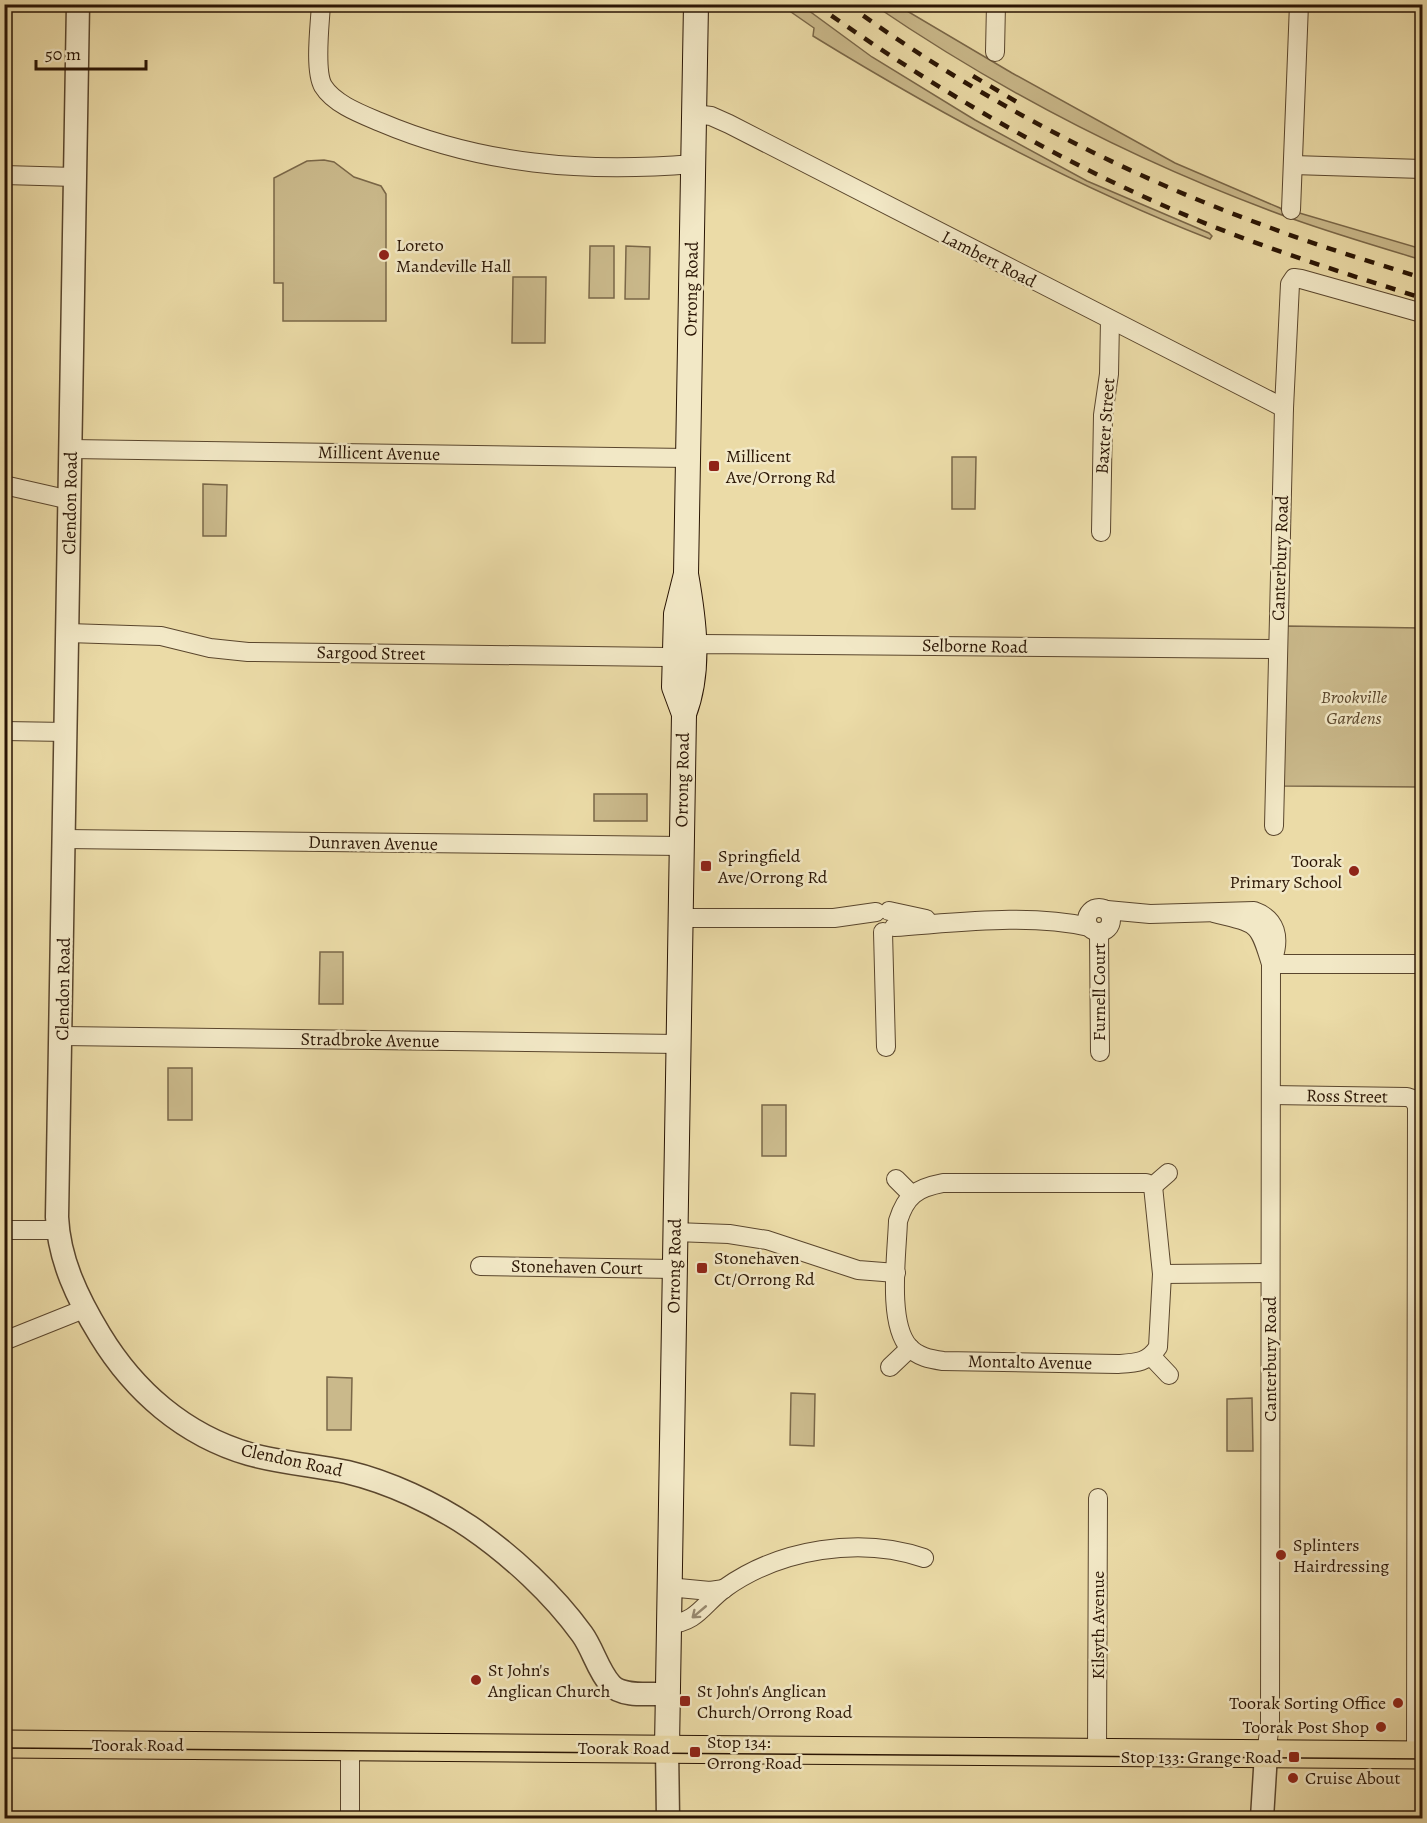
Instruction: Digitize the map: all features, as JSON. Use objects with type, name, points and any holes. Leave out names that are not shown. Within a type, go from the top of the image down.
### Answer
[{"type":"main road","name":"Orrong Road","points":[[668,1748],[668,1587],[684,714],[674,687],[684,650],[676,614],[686,574],[696,4]]},
{"type":"main road","name":"Toorak Road","points":[[4,1744],[1419,1755]]},
{"type":"street","name":"Clendon Road","points":[[78,4],[58,1230],[67,1268],[84,1309],[129,1376],[151,1400],[177,1420],[247,1453],[350,1473],[423,1501],[471,1528],[522,1571],[574,1623],[589,1643],[611,1685],[622,1691],[668,1687]]},
{"type":"street","points":[[321,4],[320,81],[331,95],[372,119],[436,143],[537,165],[599,169],[693,164]]},
{"type":"street","points":[[995,52],[996,4]]},
{"type":"street","points":[[1291,210],[1299,4]]},
{"type":"street","name":"Lambert Road","points":[[694,114],[711,116],[729,124],[1284,408]]},
{"type":"street","points":[[1293,165],[1422,170]]},
{"type":"street","points":[[4,175],[75,177]]},
{"type":"street","name":"Canterbury Road","points":[[1274,826],[1284,408],[1289,291],[1292,280],[1298,278],[1422,313]]},
{"type":"street","name":"Baxter Street","points":[[1101,532],[1103,415],[1109,374],[1110,320]]},
{"type":"street","name":"Millicent Avenue","points":[[71,449],[687,458]]},
{"type":"street","points":[[4,485],[70,500]]},
{"type":"street","name":"Sargood Street","points":[[68,633],[161,636],[210,648],[248,652],[667,657],[684,650]]},
{"type":"street","name":"Selborne Road","points":[[684,650],[704,644],[1277,649]]},
{"type":"street","points":[[4,730],[67,732]]},
{"type":"street","name":"Dunraven Avenue","points":[[65,839],[681,846]]},
{"type":"street","name":"Canterbury Road","points":[[1099,921],[1134,921],[1150,914],[1214,913],[1255,925],[1263,936],[1271,964],[1270,1724],[1266,1754]]},
{"type":"street","points":[[680,918],[834,918],[884,922],[1099,921]]},
{"type":"street","name":"Furnell Court","points":[[1099,921],[1100,1052]]},
{"type":"street","points":[[884,922],[885,1047]]},
{"type":"street","points":[[1271,964],[1422,964]]},
{"type":"street","name":"Stradbroke Avenue","points":[[62,1036],[678,1044]]},
{"type":"street","name":"Ross Street","points":[[1271,1095],[1407,1097],[1413,1099],[1417,1106],[1419,1755]]},
{"type":"street","points":[[1153,1186],[1168,1173]]},
{"type":"street","points":[[896,1179],[911,1194]]},
{"type":"street","points":[[890,1367],[910,1348],[903,1339],[898,1322],[896,1273],[898,1221],[911,1194],[923,1187],[943,1183],[1146,1183],[1153,1186]]},
{"type":"street","points":[[1153,1186],[1162,1274],[1158,1347],[1152,1357],[1169,1375]]},
{"type":"street","points":[[4,1230],[58,1230]]},
{"type":"street","points":[[675,1232],[729,1234],[767,1240],[858,1270],[896,1273]]},
{"type":"street","name":"Stonehaven Court","points":[[480,1266],[674,1269]]},
{"type":"street","points":[[1162,1274],[1270,1273]]},
{"type":"street","points":[[4,1341],[84,1309]]},
{"type":"street","name":"Montalto Avenue","points":[[910,1348],[924,1357],[943,1361],[1118,1364],[1140,1362],[1152,1357]]},
{"type":"street","name":"Kilsyth Avenue","points":[[1097,1752],[1098,1498]]},
{"type":"street","points":[[669,1624],[685,1623],[724,1589],[759,1569],[786,1559],[831,1549],[881,1548],[900,1550],[924,1558]]},
{"type":"street","points":[[668,1587],[710,1591],[724,1589]]},
{"type":"street","points":[[350,1747],[350,1818]]},
{"type":"street","name":"Orrong Road","points":[[668,1748],[668,1818]]},
{"type":"street","points":[[1262,1818],[1266,1754]]},
{"type":"green space","points":[[781,5],[801,5],[872,57],[975,120],[1087,181],[1212,236],[1210,239],[1107,195],[1057,172],[958,120],[813,36],[814,28]]},
{"type":"green space","points":[[874,5],[897,5],[1012,73],[1175,163],[1280,208],[1284,212],[1296,212],[1422,249],[1422,260],[1293,219],[1183,176],[1129,151],[1076,125],[973,68]]},
{"type":"green space","points":[[307,161],[334,162],[354,177],[381,186],[386,194],[386,321],[283,321],[283,283],[274,283],[274,178]]},
{"type":"green space","points":[[590,246],[614,246],[614,298],[589,298]]},
{"type":"green space","points":[[626,246],[650,247],[649,299],[625,299]]},
{"type":"green space","points":[[513,277],[546,277],[545,343],[512,343]]},
{"type":"green space","points":[[952,457],[976,457],[975,509],[952,509]]},
{"type":"green space","points":[[203,484],[227,485],[226,536],[203,536]]},
{"type":"green space","name":"Brookville Gardens","points":[[1286,626],[1422,628],[1422,787],[1284,786]]},
{"type":"green space","points":[[594,794],[647,794],[647,821],[594,821]]},
{"type":"green space","points":[[320,952],[343,952],[343,1004],[319,1004]]},
{"type":"green space","points":[[168,1068],[192,1068],[192,1120],[168,1120]]},
{"type":"green space","points":[[762,1105],[786,1105],[786,1156],[762,1156]]},
{"type":"green space","points":[[327,1377],[352,1378],[351,1430],[327,1430]]},
{"type":"green space","points":[[791,1393],[815,1394],[814,1446],[790,1445]]},
{"type":"green space","points":[[1252,1398],[1253,1451],[1227,1451],[1227,1399]]},
{"type":"tram line","points":[[4,1748],[1422,1759]]},
{"type":"railway","points":[[815,4],[950,94],[1092,172],[1190,217],[1247,240],[1422,298]]},
{"type":"railway","points":[[847,4],[896,38],[998,102],[1105,158],[1215,207],[1328,248],[1422,278]]},
{"type":"railway","points":[[973,76],[1022,105]]},
{"type":"place","name":"Loreto Mandeville Hall","points":[[384,255]]},
{"type":"place","name":"Millicent Ave/Orrong Rd","points":[[714,466]]},
{"type":"place","name":"Springfield Ave/Orrong Rd","points":[[706,866]]},
{"type":"place","name":"Toorak Primary School","points":[[1354,871]]},
{"type":"place","name":"Stonehaven Ct/Orrong Rd","points":[[702,1268]]},
{"type":"place","name":"Splinters Hairdressing","points":[[1281,1555]]},
{"type":"place","name":"St John's Anglican Church","points":[[476,1680]]},
{"type":"place","name":"St John's Anglican Church/Orrong Road","points":[[685,1701]]},
{"type":"place","name":"Toorak Sorting Office","points":[[1398,1703]]},
{"type":"place","name":"Toorak Post Shop","points":[[1381,1727]]},
{"type":"place","name":"Stop 134: Orrong Road","points":[[695,1752]]},
{"type":"place","name":"Stop 133: Grange Road","points":[[1294,1757]]},
{"type":"place","name":"Cruise About","points":[[1293,1778]]}]
